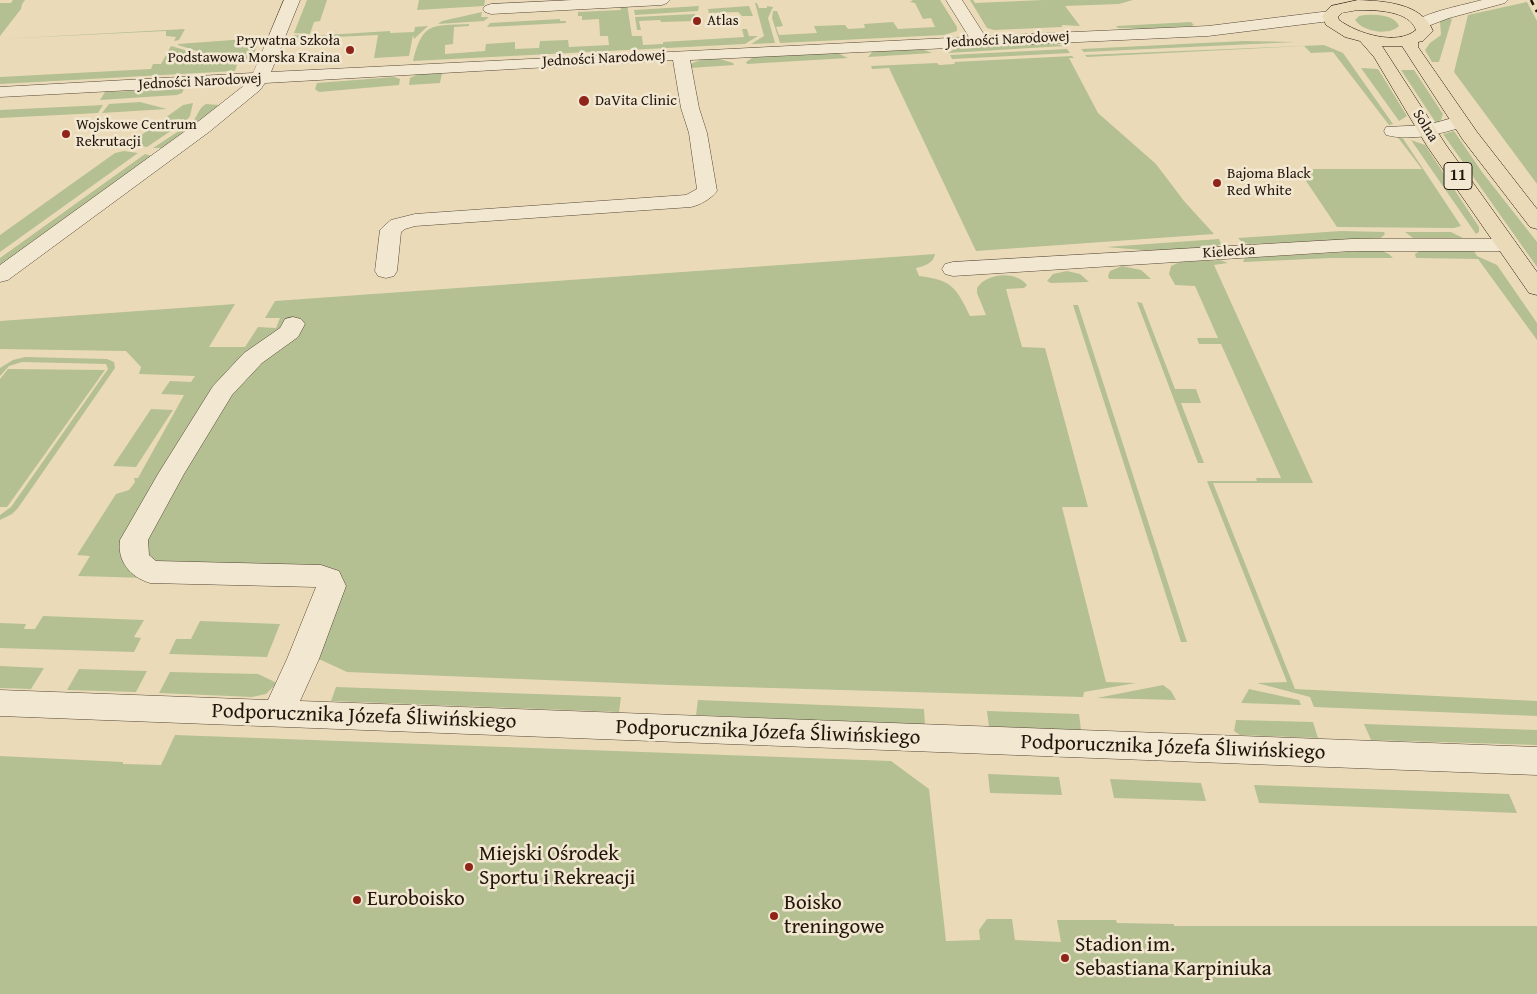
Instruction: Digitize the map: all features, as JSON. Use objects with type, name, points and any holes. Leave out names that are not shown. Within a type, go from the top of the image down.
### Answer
[{"type":"main road","points":[[1370,3],[1399,11],[1422,23],[1426,29],[1424,33],[1409,40],[1388,41],[1366,38],[1346,32],[1334,24],[1335,8],[1370,3]]},
{"type":"main road","name":"Solna","points":[[1366,38],[1381,54],[1428,131],[1537,288]]},
{"type":"main road","name":"Solna","points":[[1409,40],[1410,47],[1460,122],[1537,223]]},
{"type":"street","points":[[0,275],[202,128],[233,104],[260,79],[292,0]]},
{"type":"street","points":[[491,8],[662,0]]},
{"type":"street","points":[[954,0],[980,41]]},
{"type":"street","points":[[1399,11],[1468,0]]},
{"type":"street","points":[[1422,23],[1443,15],[1500,0]]},
{"type":"street","name":"Jedności Narodowej","points":[[0,92],[681,55],[1208,30],[1291,22],[1335,8]]},
{"type":"street","name":"Jedności Narodowej","points":[[1208,30],[1346,32]]},
{"type":"street","points":[[386,271],[391,230],[398,224],[406,222],[691,201],[706,192],[698,133],[690,108],[681,55]]},
{"type":"street","points":[[1392,131],[1428,131],[1460,122]]},
{"type":"street","name":"Kielecka","points":[[953,269],[1352,245],[1506,245]]},
{"type":"street","points":[[278,713],[303,659],[331,586],[329,579],[321,576],[150,572],[140,566],[134,557],[132,549],[134,540],[170,474],[222,391],[241,369],[290,332],[293,324]]},
{"type":"street","name":"Podporucznika Józefa Śliwińskiego","points":[[0,703],[1537,761]]},
{"type":"green space","points":[[13,0],[25,0],[21,9],[0,36],[0,3],[11,3]]},
{"type":"green space","points":[[307,0],[327,0],[320,21],[314,22],[310,34],[294,33]]},
{"type":"green space","points":[[419,0],[485,0],[484,6],[417,10]]},
{"type":"green space","points":[[913,0],[940,0],[957,27],[957,31],[944,35],[780,43],[772,18],[773,11],[777,11],[783,26],[776,27],[779,35],[817,33],[814,26],[845,25],[848,29],[865,28],[864,24],[893,22],[898,29],[935,27],[931,18],[923,19],[915,3],[910,2]]},
{"type":"green space","points":[[970,0],[973,0],[975,3],[1043,0],[1133,0],[1119,4],[1065,6],[1080,26],[1062,25],[1062,27],[994,30],[987,28]]},
{"type":"green space","points":[[1527,2],[1537,21],[1537,184],[1454,72],[1468,15]]},
{"type":"green space","points":[[755,3],[757,3],[759,8],[773,7],[768,18],[775,43],[751,44],[764,36]]},
{"type":"green space","points":[[627,4],[632,36],[642,36],[643,45],[744,37],[742,29],[747,29],[749,36],[758,36],[745,44],[413,61],[425,32],[431,28],[446,25],[469,24],[469,26],[454,27],[453,44],[445,45],[445,54],[485,51],[486,44],[515,42],[515,49],[539,48],[540,41],[568,40],[569,47],[609,45],[608,36],[600,36],[599,19],[582,20],[582,16],[578,16],[578,12],[621,10],[620,5]]},
{"type":"green space","points":[[699,6],[698,11],[635,15],[634,10]]},
{"type":"green space","points":[[749,6],[753,16],[742,16],[738,12],[709,13],[708,9]]},
{"type":"green space","points":[[482,12],[481,17],[489,17],[484,21],[438,24],[442,21]]},
{"type":"green space","points":[[695,14],[695,21],[639,21],[641,30],[637,30],[635,17]]},
{"type":"green space","points":[[1359,16],[1389,17],[1397,22],[1399,26],[1383,32],[1370,30],[1355,20]]},
{"type":"green space","points":[[1447,17],[1452,19],[1439,62],[1432,62],[1425,50],[1430,43],[1441,35],[1440,22]]},
{"type":"green space","points":[[560,19],[560,21],[566,21],[566,23],[487,27],[490,23]]},
{"type":"green space","points":[[1191,22],[1194,25],[1143,29],[1118,28],[1116,26]]},
{"type":"green space","points":[[428,26],[414,39],[413,35],[409,56],[374,58],[378,35],[292,39],[294,35],[309,36],[390,31],[390,33],[414,32],[415,27]]},
{"type":"green space","points":[[185,29],[179,40],[174,41],[176,37],[166,36],[166,31],[0,39]]},
{"type":"green space","points":[[260,38],[251,61],[235,63],[178,45],[178,44]]},
{"type":"green space","points":[[1244,41],[1296,42],[1084,52],[1081,49]]},
{"type":"green space","points":[[1056,44],[1064,46],[948,53],[957,47]]},
{"type":"green space","points":[[1324,45],[1343,53],[1393,124],[1389,125],[1333,52],[1311,53],[1304,46],[1087,57],[1085,55]]},
{"type":"green space","points":[[171,46],[237,65],[235,71],[0,84],[0,77],[151,69],[153,64],[161,64]]},
{"type":"green space","points":[[919,48],[932,53],[868,57],[873,51]]},
{"type":"green space","points":[[1067,49],[1070,53],[952,59],[950,55]]},
{"type":"green space","points":[[835,52],[848,58],[747,64],[746,62],[755,56]]},
{"type":"green space","points":[[1072,56],[1074,58],[1069,58],[1098,113],[1156,164],[1184,201],[1214,234],[976,251],[889,68],[872,69],[871,66],[937,63],[939,65],[955,64],[954,62]]},
{"type":"green space","points":[[717,58],[734,65],[690,68],[690,64],[703,59]]},
{"type":"green space","points":[[1361,68],[1378,69],[1407,116],[1399,121]]},
{"type":"green space","points":[[1401,70],[1414,70],[1443,114],[1441,120],[1436,123]]},
{"type":"green space","points":[[442,73],[440,83],[409,85],[410,78],[418,74]]},
{"type":"green space","points":[[394,77],[400,79],[399,85],[319,92],[315,89],[317,83]]},
{"type":"green space","points":[[184,89],[182,93],[177,95],[100,100],[105,92]]},
{"type":"green space","points":[[140,102],[167,109],[102,113],[109,104]]},
{"type":"green space","points":[[193,103],[187,120],[147,147],[129,144],[183,105]]},
{"type":"green space","points":[[206,104],[219,105],[214,111],[162,148],[153,148],[191,123]]},
{"type":"green space","points":[[103,105],[98,113],[0,118],[0,110]]},
{"type":"green space","points":[[1454,131],[1482,172],[1537,242],[1537,267],[1443,134]]},
{"type":"green space","points":[[1396,135],[1402,137],[1461,226],[1454,228],[1337,227],[1298,169],[1422,169]]},
{"type":"green space","points":[[1411,140],[1425,145],[1479,227],[1479,232],[1476,234]]},
{"type":"green space","points":[[124,151],[138,153],[0,252],[0,235],[115,153]]},
{"type":"green space","points":[[145,154],[152,156],[0,266],[0,258]]},
{"type":"green space","points":[[1341,231],[1384,232],[1385,234],[1381,238],[1251,244],[1243,243],[1238,238]]},
{"type":"green space","points":[[1405,232],[1451,232],[1463,238],[1413,238]]},
{"type":"green space","points":[[1219,239],[1221,244],[1217,246],[1154,251],[1106,247]]},
{"type":"green space","points":[[1380,250],[1393,258],[1243,261],[1245,258]]},
{"type":"green space","points":[[1420,251],[1474,251],[1477,256],[1497,265],[1537,323],[1537,340],[1478,259],[1416,258],[1415,254]]},
{"type":"green space","points":[[935,254],[930,262],[916,268],[919,276],[939,280],[952,287],[961,298],[970,316],[986,315],[977,293],[977,288],[987,279],[1009,275],[1022,280],[1027,285],[1024,288],[1006,289],[1022,347],[1045,348],[1088,507],[1062,507],[1106,682],[1136,683],[1084,692],[1083,697],[669,685],[347,672],[321,660],[315,660],[320,583],[78,576],[90,556],[77,555],[116,494],[129,490],[135,482],[134,478],[138,478],[184,395],[161,394],[170,381],[191,382],[195,376],[139,374],[141,367],[126,351],[0,349],[0,321],[235,304],[209,347],[245,347],[258,327],[276,328],[280,318],[265,318],[275,301]]},
{"type":"green space","points":[[1220,260],[1228,263],[1214,265],[1313,483],[1213,483],[1295,689],[1537,701],[1537,716],[1314,707],[1310,697],[1257,683],[1287,682],[1207,481],[1257,481],[1256,478],[1281,478],[1221,344],[1199,344],[1197,338],[1218,338],[1195,286],[1175,285],[1169,274],[1171,266],[1180,262]]},
{"type":"green space","points":[[1122,266],[1141,270],[1151,279],[1109,279],[1110,271]]},
{"type":"green space","points":[[1067,271],[1080,274],[1089,282],[1051,283],[1047,281],[1053,274]]},
{"type":"green space","points":[[1137,302],[1142,303],[1175,389],[1196,389],[1201,403],[1181,403],[1204,463],[1198,463]]},
{"type":"green space","points":[[1073,305],[1078,305],[1187,642],[1181,642]]},
{"type":"green space","points":[[25,357],[107,359],[114,362],[115,368],[18,508],[12,514],[0,520],[0,515],[11,507],[108,369],[106,364],[22,362],[9,366],[0,376],[0,368],[13,360]]},
{"type":"green space","points":[[8,369],[105,370],[7,507],[0,507],[0,379]]},
{"type":"green space","points":[[151,409],[173,410],[136,467],[113,466]]},
{"type":"green space","points":[[43,616],[144,620],[134,637],[141,638],[134,652],[0,648],[0,623],[26,624],[24,629],[35,629]]},
{"type":"green space","points":[[200,621],[280,624],[267,657],[169,654],[176,639],[191,639]]},
{"type":"green space","points":[[0,666],[44,668],[31,689],[0,688]]},
{"type":"green space","points":[[79,669],[147,671],[136,692],[67,690]]},
{"type":"green space","points":[[170,672],[258,674],[277,683],[266,694],[252,697],[159,693]]},
{"type":"green space","points":[[1163,685],[1171,691],[1176,700],[1097,698]]},
{"type":"green space","points":[[336,687],[621,697],[619,712],[331,701]]},
{"type":"green space","points":[[1249,689],[1299,700],[1301,705],[1241,703]]},
{"type":"green space","points":[[698,700],[924,709],[925,725],[696,715]]},
{"type":"green space","points":[[987,711],[1079,714],[1081,730],[989,727]]},
{"type":"green space","points":[[1236,720],[1313,722],[1318,738],[1240,735],[1234,731]]},
{"type":"green space","points":[[1364,724],[1537,730],[1537,745],[1371,740]]},
{"type":"green space","name":"Miejski Ośrodek Sportu i Rekreacji","points":[[175,735],[891,761],[929,789],[946,941],[980,940],[979,930],[987,919],[1012,919],[1015,940],[1061,942],[1057,920],[1116,920],[1117,923],[1174,924],[1174,926],[1537,926],[1537,994],[0,994],[0,756],[161,765]]},
{"type":"green space","points":[[988,774],[1059,777],[1062,795],[990,793]]},
{"type":"green space","points":[[1110,779],[1201,783],[1206,801],[1114,798]]},
{"type":"green space","points":[[1254,785],[1509,794],[1517,813],[1259,803]]},
{"type":"railway","points":[[1531,0],[1537,12]]},
{"type":"place","name":"Atlas","points":[[697,21]]},
{"type":"place","name":"Prywatna Szkoła Podstawowa Morska Kraina","points":[[350,50]]},
{"type":"place","name":"DaVita Clinic","points":[[584,101]]},
{"type":"place","name":"Wojskowe Centrum Rekrutacji","points":[[66,134]]},
{"type":"place","name":"Bajoma Black Red White","points":[[1217,183]]},
{"type":"place","name":"Miejski Ośrodek Sportu i Rekreacji","points":[[469,867]]},
{"type":"place","name":"Euroboisko","points":[[357,900]]},
{"type":"place","name":"Boisko treningowe","points":[[774,916]]},
{"type":"place","name":"Stadion im. Sebastiana Karpiniuka","points":[[1065,958]]}]
